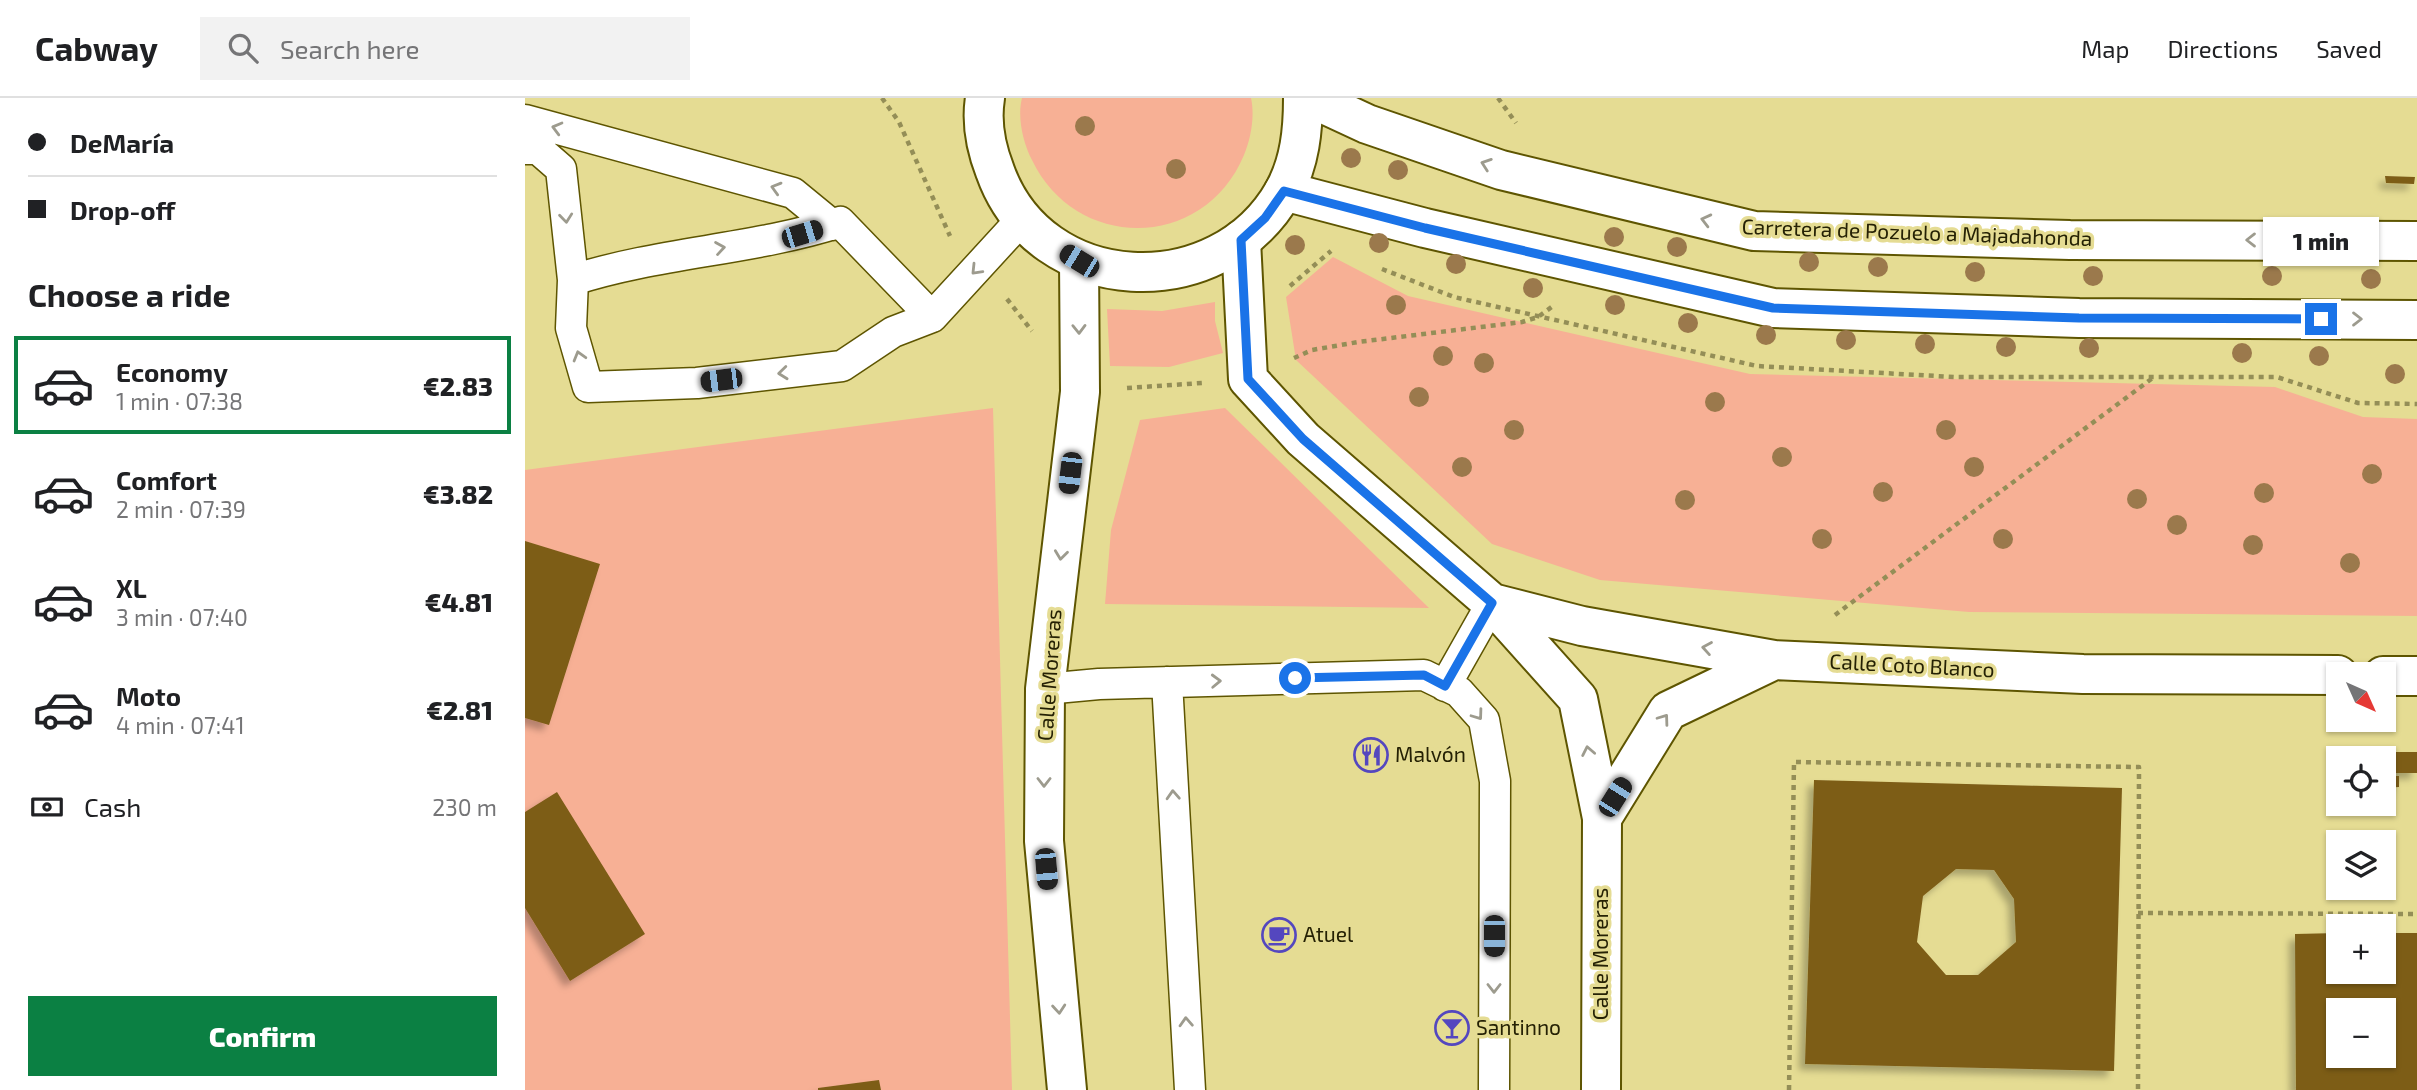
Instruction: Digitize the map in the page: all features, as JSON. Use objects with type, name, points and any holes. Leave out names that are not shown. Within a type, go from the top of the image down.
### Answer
[{"type":"street","points":[[985,98],[986,147],[1000,186],[1022,219],[1048,243],[1079,261],[1120,272],[1163,273],[1204,262],[1241,240],[1265,218],[1284,191],[1297,161],[1303,128],[1303,98]]},
{"type":"street","name":"Carretera de Pozuelo a Majadahonda","points":[[1311,98],[1367,124],[1501,170],[1754,231],[2070,240],[2417,241]]},
{"type":"street","points":[[1284,191],[1425,228],[1773,308],[2079,318],[2417,320]]},
{"type":"street","points":[[1241,240],[1248,379]]},
{"type":"street","name":"Calle Moreras","points":[[1067,1090],[1044,841],[1045,689],[1080,392],[1079,261]]},
{"type":"street","name":"Calle Moreras","points":[[1248,379],[1303,439],[1492,603],[1578,699],[1602,818],[1601,1090]]},
{"type":"street","name":"Calle Coto Blanco","points":[[1492,603],[1583,626],[1774,660],[2083,674],[2326,675]]},
{"type":"street","points":[[1602,818],[1668,711],[1774,660]]},
{"type":"street","points":[[2396,676],[2417,676]]},
{"type":"lane","points":[[525,120],[793,193],[832,225]]},
{"type":"lane","points":[[525,149],[538,149],[561,169],[573,280],[571,328],[588,387],[697,383],[842,366],[893,332],[932,317],[1022,219]]},
{"type":"lane","points":[[573,280],[619,265],[802,234],[840,222],[932,317]]},
{"type":"lane","points":[[1445,686],[1492,603]]},
{"type":"lane","points":[[1045,689],[1167,682],[1424,675],[1459,692],[1484,720],[1495,781],[1494,1090]]},
{"type":"lane","points":[[1167,682],[1190,1090]]},
{"type":"path","points":[[882,98],[899,122],[949,235],[979,267],[1080,392],[1248,379],[1289,365],[1290,358],[1312,350],[1522,323],[1538,317],[1562,300]]},
{"type":"path","points":[[1280,295],[1332,250],[1344,255]]},
{"type":"path","points":[[1369,264],[1454,297],[1757,366],[1954,377],[2277,377],[2358,403],[2417,404]]},
{"type":"path","points":[[1834,615],[2154,377]]},
{"type":"path","points":[[1789,1090],[1794,762],[2139,767],[2138,1090]]},
{"type":"path","points":[[2138,913],[2417,914]]},
{"type":"shaded area","points":[[1022,98],[1251,98],[1252,127],[1244,155],[1225,187],[1200,209],[1171,223],[1139,228],[1108,224],[1078,212],[1052,190],[1026,146],[1021,121]]},
{"type":"shaded area","points":[[1333,257],[1408,296],[1750,374],[2275,387],[2363,417],[2417,419],[2417,616],[1969,612],[1600,580],[1492,544],[1296,360],[1286,297]]},
{"type":"shaded area","points":[[1215,302],[1215,321],[1223,353],[1169,367],[1110,366],[1107,309],[1162,311]]},
{"type":"shaded area","points":[[993,408],[1012,1090],[525,1090],[525,470]]},
{"type":"shaded area","points":[[1225,408],[1429,608],[1105,604],[1111,530],[1140,420]]},
{"type":"building","points":[[2385,176],[2415,177],[2414,184],[2386,183]]},
{"type":"building","points":[[525,541],[600,564],[549,725],[525,718]]},
{"type":"building","points":[[2396,752],[2417,752],[2417,773],[2396,773]]},
{"type":"building","points":[[2396,776],[2399,776],[2399,787],[2396,787]]},
{"type":"building","points":[[1814,780],[2122,788],[2114,1071],[1805,1064]],"holes":[[[1956,869],[1994,870],[2014,899],[2016,942],[1978,975],[1946,975],[1917,942],[1923,896]]]},
{"type":"building","points":[[557,792],[645,934],[570,981],[525,908],[525,812]]},
{"type":"building","points":[[2326,933],[2326,984],[2396,984],[2396,933],[2417,933],[2417,1090],[2296,1090],[2295,934]]},
{"type":"building","points":[[879,1080],[881,1090],[818,1090],[818,1088]]},
{"type":"place","name":"Malvón","points":[[1371,755]]},
{"type":"place","name":"Atuel","points":[[1279,935]]},
{"type":"place","name":"Santinno","points":[[1452,1028]]},
{"type":"route","points":[[1295,678],[1424,675],[1445,686],[1492,603],[1303,439],[1248,379],[1241,240],[1265,218],[1284,191],[1425,228],[1773,308],[2079,318],[2321,319]]}]
